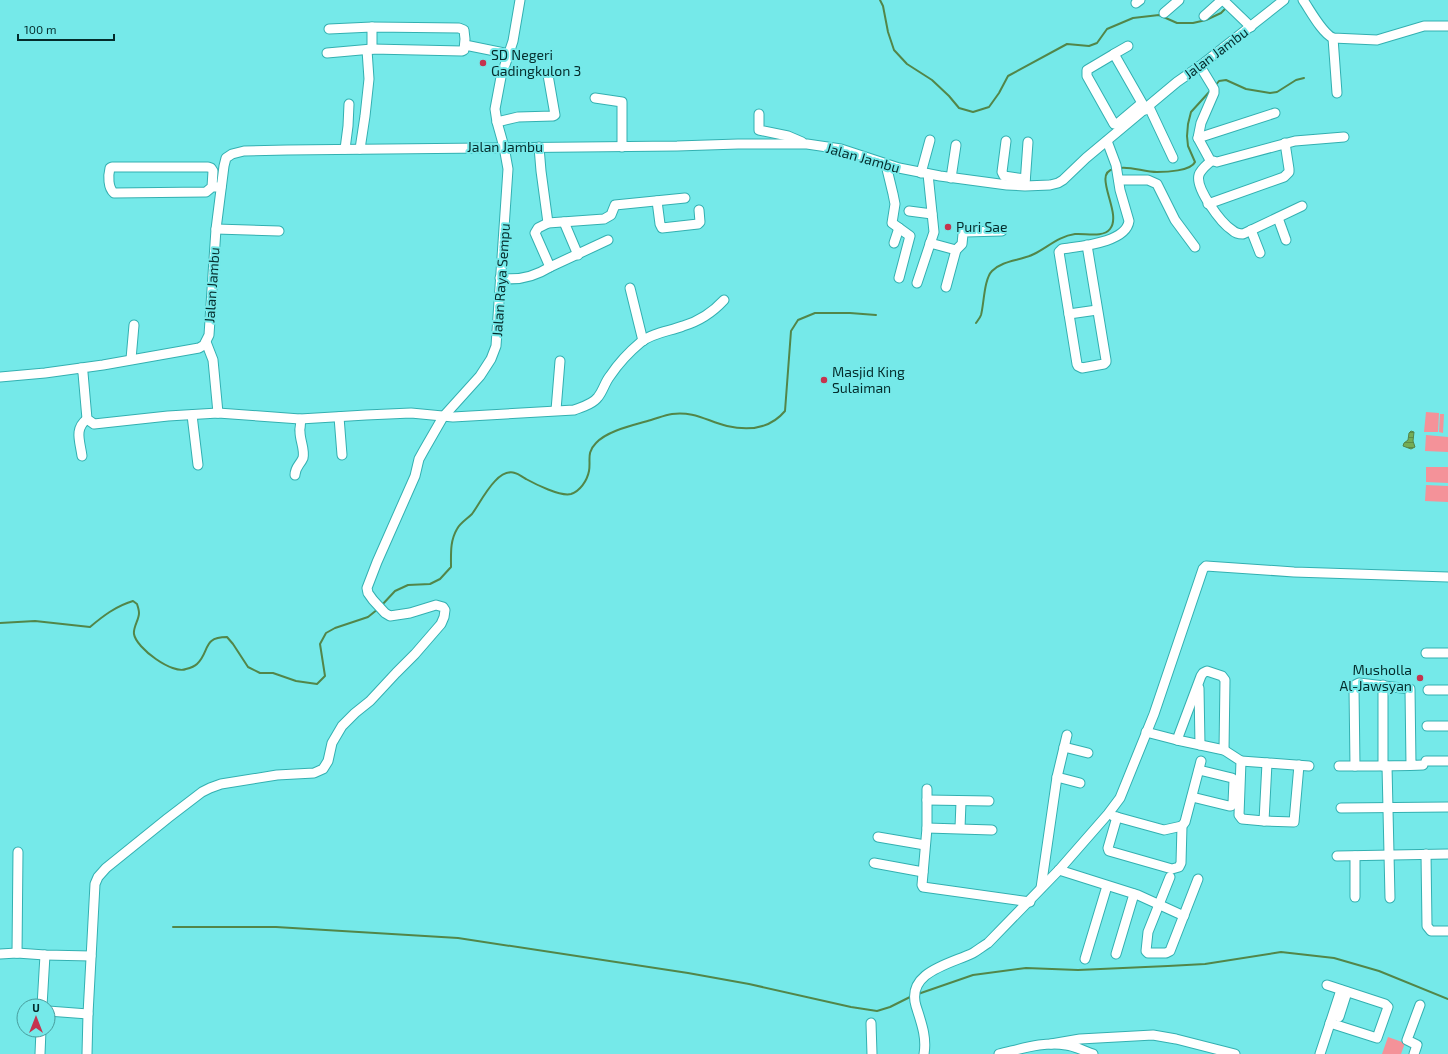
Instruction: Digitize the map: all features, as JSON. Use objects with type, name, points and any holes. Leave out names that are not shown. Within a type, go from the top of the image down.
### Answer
[{"type":"street","name":"Jalan Raya Sempu","points":[[91,956],[96,884],[102,872],[168,818],[210,788],[221,784],[277,775],[314,773],[323,769],[328,761],[332,743],[342,726],[370,701],[396,672],[415,654],[441,624],[446,614],[444,607],[436,605],[395,616],[385,613],[368,593],[368,582],[415,476],[419,459],[444,417],[480,376],[494,351],[498,338],[500,278],[508,169],[497,122],[496,109],[504,69],[510,54],[520,0]]},
{"type":"street","points":[[1164,13],[1178,0]]},
{"type":"street","name":"Jalan Jambu","points":[[0,377],[81,368],[199,348],[206,342],[209,335],[210,326],[217,187],[226,158],[235,153],[263,150],[807,144],[848,150],[886,165],[951,178],[1050,185],[1058,183],[1145,107],[1251,27],[1284,0]]},
{"type":"street","points":[[1302,0],[1322,29],[1333,38],[1377,40],[1424,26],[1448,26]]},
{"type":"street","points":[[1204,16],[1226,3],[1251,27]]},
{"type":"street","points":[[327,53],[369,50],[459,51],[464,50],[465,45],[465,34],[462,29],[372,27],[329,29]]},
{"type":"street","points":[[360,149],[368,86],[369,50],[372,27]]},
{"type":"street","points":[[1333,38],[1337,93]]},
{"type":"street","points":[[465,45],[510,54]]},
{"type":"street","points":[[1128,46],[1090,67],[1086,72],[1087,76],[1114,124],[1117,124],[1145,107]]},
{"type":"street","points":[[1114,54],[1173,158]]},
{"type":"street","points":[[1200,66],[1212,86],[1214,96],[1201,123],[1198,138],[1211,161],[1217,162],[1295,141],[1344,136]]},
{"type":"street","points":[[497,122],[518,117],[555,115],[548,75]]},
{"type":"street","points":[[595,98],[622,102],[622,147]]},
{"type":"street","points":[[345,149],[349,104]]},
{"type":"street","points":[[1198,138],[1275,113]]},
{"type":"street","points":[[759,114],[759,130],[788,136],[807,144]]},
{"type":"street","points":[[753,144],[766,132]]},
{"type":"street","points":[[917,283],[934,232],[925,173],[930,140]]},
{"type":"street","points":[[1006,141],[1002,172],[1004,176],[1025,183],[1028,142]]},
{"type":"street","points":[[1087,245],[1106,362],[1104,364],[1082,368],[1076,364],[1059,252],[1062,249],[1087,245],[1114,238],[1123,232],[1129,225],[1117,173],[1107,141]]},
{"type":"street","points":[[1208,204],[1284,177],[1288,174],[1289,169],[1285,143]]},
{"type":"street","points":[[951,178],[956,145]]},
{"type":"street","points":[[539,147],[548,223]]},
{"type":"street","points":[[1211,161],[1199,176],[1199,183],[1208,204],[1230,230],[1238,234],[1243,234],[1302,206]]},
{"type":"street","points":[[886,165],[894,194],[892,223],[910,236],[899,278]]},
{"type":"street","points":[[112,167],[208,167],[213,171],[217,187],[206,192],[114,192],[110,188],[109,171],[112,167]]},
{"type":"street","points":[[1117,173],[1148,180],[1157,184],[1175,220],[1195,247]]},
{"type":"street","points":[[550,268],[535,232],[538,228],[548,223],[604,219],[611,215],[615,205],[685,198]]},
{"type":"street","points":[[657,201],[660,224],[662,228],[698,224],[700,222],[699,210]]},
{"type":"street","points":[[909,211],[932,214]]},
{"type":"street","points":[[1278,218],[1286,240]]},
{"type":"street","points":[[564,222],[578,255]]},
{"type":"street","points":[[894,243],[899,228]]},
{"type":"street","points":[[216,229],[279,231]]},
{"type":"street","points":[[1251,230],[1260,253]]},
{"type":"street","points":[[946,287],[956,250],[962,244],[964,232],[1002,231]]},
{"type":"street","points":[[500,278],[513,280],[521,279],[542,272],[608,240]]},
{"type":"street","points":[[930,243],[956,250]]},
{"type":"street","points":[[630,288],[643,341]]},
{"type":"street","points":[[87,420],[94,424],[168,416],[218,413],[300,419],[411,413],[434,414],[444,417],[474,417],[556,410],[574,410],[583,407],[598,398],[609,376],[631,351],[643,341],[662,332],[685,326],[701,319],[711,313],[724,300]]},
{"type":"street","points":[[1069,314],[1097,310]]},
{"type":"street","points":[[131,359],[134,326]]},
{"type":"street","points":[[206,342],[213,360],[218,413]]},
{"type":"street","points":[[556,410],[560,362]]},
{"type":"street","points":[[81,368],[83,373],[87,420]]},
{"type":"street","points":[[192,415],[198,465]]},
{"type":"street","points":[[340,417],[342,455]]},
{"type":"street","points":[[295,475],[296,467],[302,461],[303,455],[300,432],[302,425],[300,419]]},
{"type":"street","points":[[82,456],[79,430],[81,424],[87,420]]},
{"type":"street","points":[[924,1054],[925,1037],[916,1003],[915,990],[920,980],[927,974],[974,952],[988,943],[1030,902],[1041,888],[1059,870],[1108,814],[1123,791],[1175,655],[1203,569],[1206,566],[1294,572],[1448,577]]},
{"type":"street","points":[[1426,653],[1448,653]]},
{"type":"street","points":[[1177,740],[1203,672],[1207,671],[1224,677],[1224,750]]},
{"type":"street","points":[[1199,682],[1200,745]]},
{"type":"street","points":[[1354,766],[1354,688],[1355,685],[1360,683],[1410,689],[1411,765]]},
{"type":"street","points":[[1383,685],[1385,766],[1390,855],[1390,898]]},
{"type":"street","points":[[1428,690],[1448,690]]},
{"type":"street","points":[[1427,726],[1448,726]]},
{"type":"street","points":[[1146,732],[1224,750],[1241,761],[1309,766]]},
{"type":"street","points":[[1041,888],[1057,777],[1067,735]]},
{"type":"street","points":[[1064,748],[1088,753]]},
{"type":"street","points":[[1241,761],[1239,816],[1242,819],[1264,821],[1294,822],[1299,765]]},
{"type":"street","points":[[1339,766],[1411,765],[1448,761]]},
{"type":"street","points":[[1264,821],[1267,763]]},
{"type":"street","points":[[1117,817],[1108,848],[1109,851],[1172,869],[1179,867],[1181,864],[1182,826],[1185,822],[1200,766],[1234,780],[1233,804],[1231,806],[1192,797]]},
{"type":"street","points":[[1057,777],[1080,783]]},
{"type":"street","points":[[927,789],[927,828],[922,885],[926,888],[1030,902]]},
{"type":"street","points":[[927,800],[961,802],[989,801]]},
{"type":"street","points":[[960,828],[961,802]]},
{"type":"street","points":[[1341,808],[1448,807]]},
{"type":"street","points":[[1108,814],[1164,830],[1182,826]]},
{"type":"street","points":[[927,828],[992,830]]},
{"type":"street","points":[[878,837],[925,845]]},
{"type":"street","points":[[17,953],[18,852]]},
{"type":"street","points":[[1426,854],[1427,926],[1431,931],[1448,931]]},
{"type":"street","points":[[1337,856],[1448,854]]},
{"type":"street","points":[[1355,856],[1355,897]]},
{"type":"street","points":[[874,863],[923,872]]},
{"type":"street","points":[[1059,870],[1134,894],[1184,916]]},
{"type":"street","points":[[1170,877],[1148,932],[1146,951],[1148,953],[1166,953],[1170,951],[1198,880]]},
{"type":"street","points":[[1085,959],[1107,886]]},
{"type":"street","points":[[1116,954],[1134,894]]},
{"type":"street","points":[[0,954],[17,953],[46,956],[91,956],[87,1054]]},
{"type":"street","points":[[43,998],[46,956]]},
{"type":"street","points":[[1327,985],[1387,1005],[1388,1007],[1376,1038],[1333,1024]]},
{"type":"street","points":[[1320,1054],[1333,1024],[1344,991]]},
{"type":"street","points":[[1414,1054],[1417,1045],[1407,1040],[1420,1005]]},
{"type":"street","points":[[56,1012],[88,1014]]},
{"type":"street","points":[[870,1023],[872,1054]]},
{"type":"street","points":[[1326,1054],[1333,1024]]},
{"type":"street","points":[[999,1054],[1080,1039],[1153,1035],[1176,1039],[1235,1054]]},
{"type":"street","points":[[40,1054],[41,1038]]},
{"type":"street","points":[[1051,1044],[1066,1045],[1093,1054]]},
{"type":"shaded area","points":[[1426,412],[1439,413],[1438,432],[1424,432]]},
{"type":"shaded area","points":[[1440,414],[1444,414],[1443,433],[1439,432]]},
{"type":"shaded area","points":[[1411,431],[1414,432],[1413,441],[1415,447],[1411,449],[1403,446],[1408,440],[1409,433]]},
{"type":"shaded area","points":[[1426,435],[1448,437],[1448,452],[1425,451]]},
{"type":"shaded area","points":[[1426,467],[1448,467],[1448,483],[1426,482]]},
{"type":"shaded area","points":[[1426,485],[1448,486],[1448,502],[1425,501]]},
{"type":"shaded area","points":[[1388,1037],[1405,1043],[1401,1054],[1382,1054]]},
{"type":"waterway","points":[[880,0],[883,6],[888,32],[894,50],[907,64],[932,80],[959,108],[973,112],[989,107],[999,93],[1008,76],[1067,44],[1089,46],[1097,43],[1107,29],[1133,18],[1159,15],[1177,23],[1193,23],[1206,20],[1221,13],[1227,7]]},
{"type":"waterway","points":[[1215,86],[1219,81],[1226,80],[1246,89],[1270,93],[1277,92],[1296,80],[1304,78]]},
{"type":"waterway","points":[[1119,168],[1161,172],[1184,169],[1193,165],[1195,162],[1188,146],[1188,124],[1191,112],[1211,90]]},
{"type":"waterway","points":[[976,323],[981,315],[987,280],[989,275],[996,267],[1034,254],[1059,239],[1069,235],[1098,234],[1107,232],[1110,229],[1113,222],[1113,213],[1106,186],[1106,178],[1108,172],[1114,169]]},
{"type":"waterway","points":[[381,606],[395,591],[408,585],[430,584],[440,579],[451,567],[452,543],[458,527],[472,514],[490,487],[502,475],[515,473],[548,490],[561,494],[571,494],[580,488],[587,478],[590,453],[596,443],[601,438],[622,428],[667,415],[680,413],[694,415],[735,428],[751,428],[766,425],[773,422],[785,411],[791,331],[798,320],[815,313],[876,315]]},
{"type":"waterway","points":[[0,623],[35,621],[90,627],[110,612],[133,601],[137,604],[139,612],[134,631],[136,640],[148,653],[164,664],[180,670],[188,669],[197,664],[204,655],[210,642],[219,638],[227,637],[248,667],[260,673],[273,673],[296,681],[317,684],[325,676],[320,644],[326,633],[335,628],[368,617],[378,609]]},
{"type":"waterway","points":[[173,927],[276,927],[458,938],[688,973],[749,984],[851,1007],[877,1011],[890,1007],[912,996]]},
{"type":"waterway","points":[[918,994],[973,975],[1026,968],[1078,970],[1205,964],[1281,952],[1334,958],[1379,971],[1448,999]]},
{"type":"place","name":"SD Negeri Gadingkulon 3","points":[[483,63]]},
{"type":"place","name":"Puri Sae","points":[[948,227]]},
{"type":"place","name":"Masjid King Sulaiman","points":[[824,380]]},
{"type":"place","name":"Musholla Al-Jawsyan","points":[[1420,678]]}]
